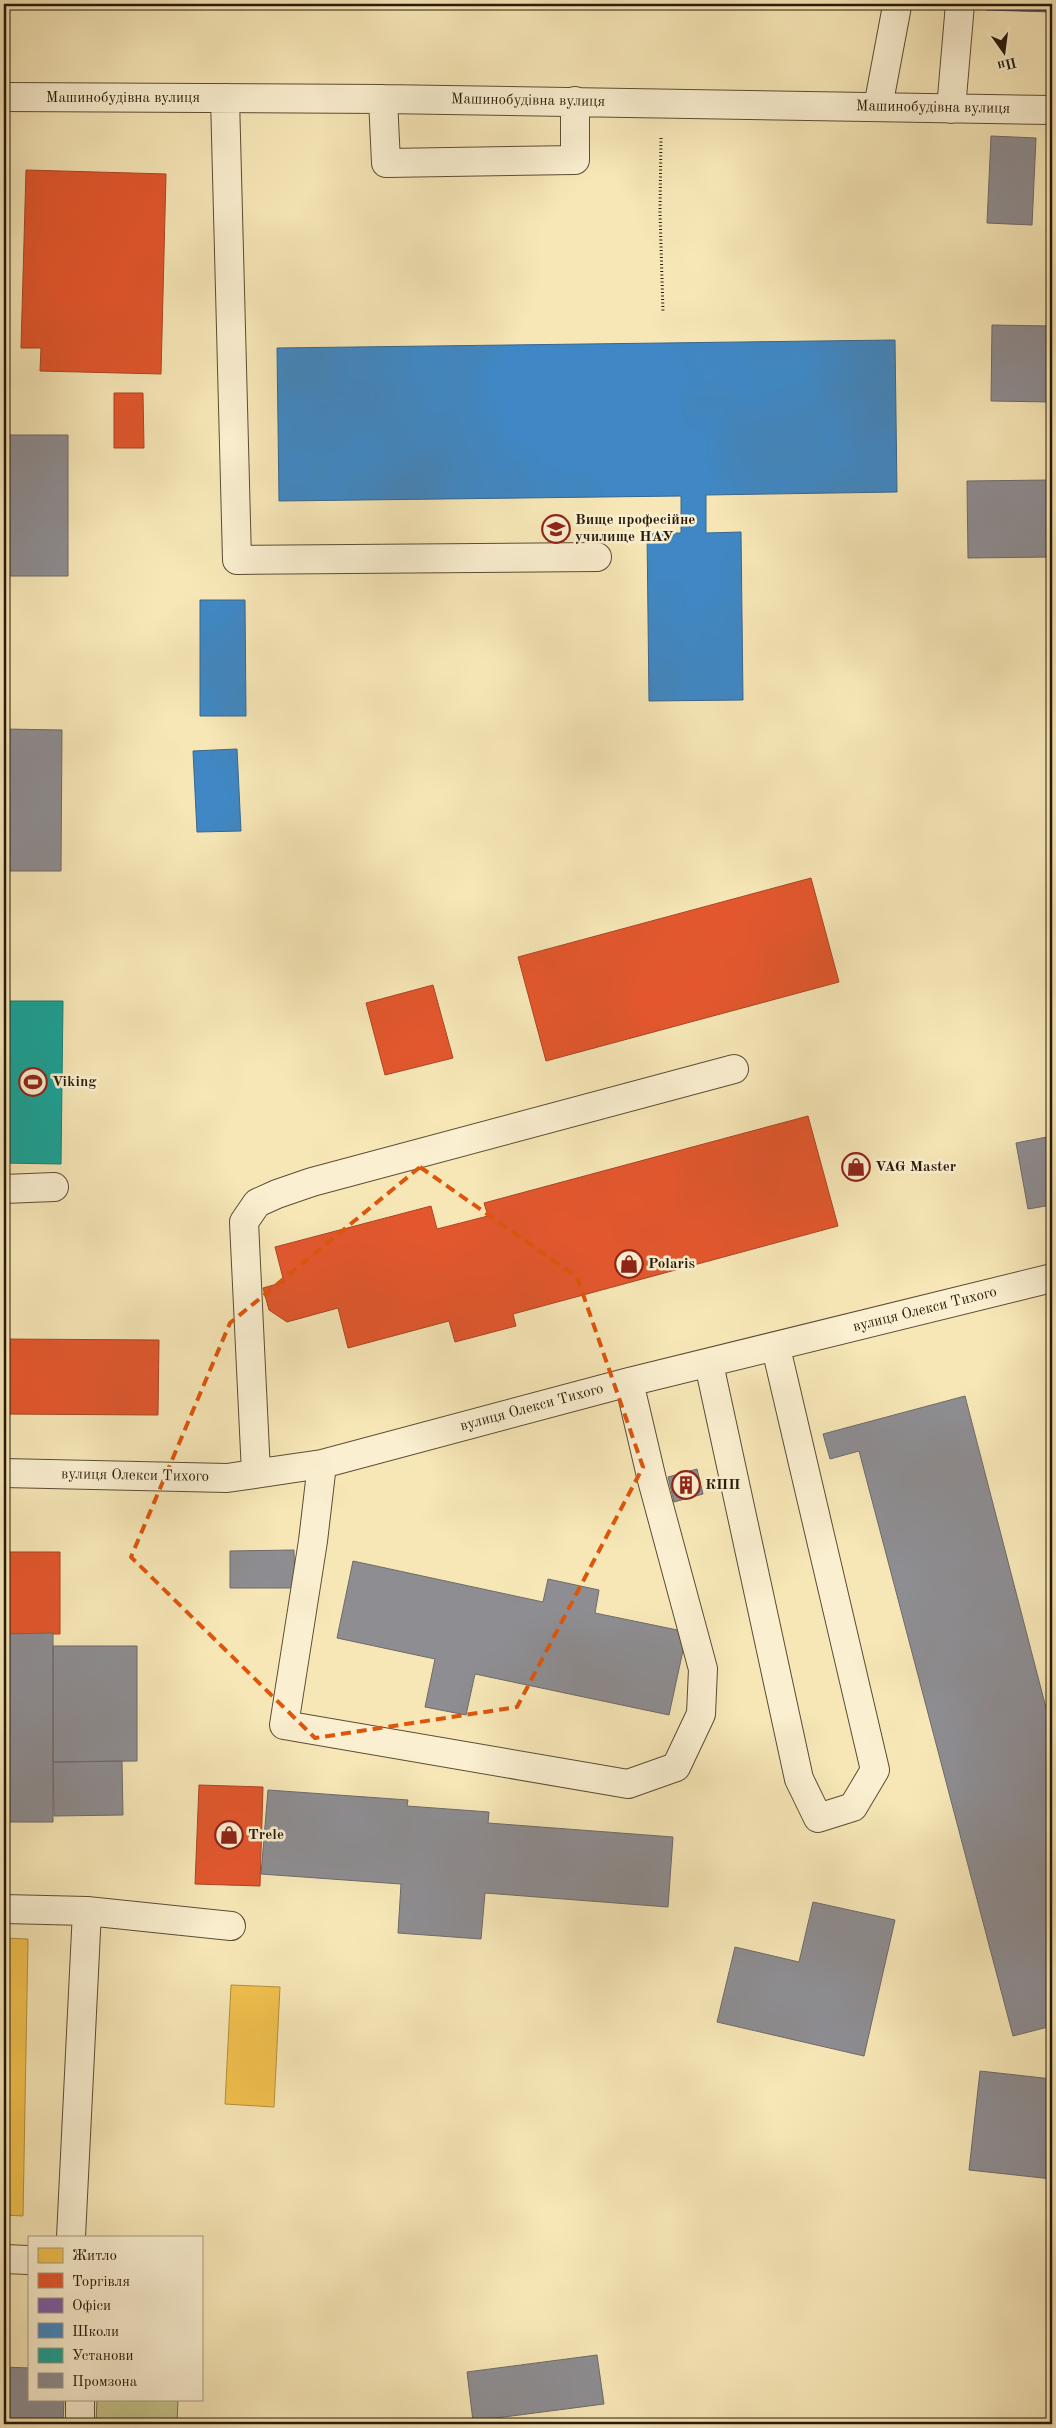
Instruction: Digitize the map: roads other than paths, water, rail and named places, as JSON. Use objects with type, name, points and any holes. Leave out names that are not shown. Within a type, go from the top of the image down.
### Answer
[{"type":"street","points":[[950,109],[960,4]]},
{"type":"street","points":[[878,107],[897,6]]},
{"type":"street","name":"Машинобудівна вулиця","points":[[4,97],[575,101],[1052,110]]},
{"type":"street","points":[[225,98],[237,560],[597,557]]},
{"type":"street","points":[[383,99],[386,162],[575,160],[575,101]]},
{"type":"street","points":[[256,1473],[244,1222],[257,1203],[312,1182],[734,1069]]},
{"type":"street","points":[[4,1189],[54,1187]]},
{"type":"street","name":"вулиця Олекси Тихого","points":[[4,1473],[227,1478],[322,1464],[629,1382],[776,1348],[1052,1278]]},
{"type":"street","points":[[709,1364],[799,1779],[818,1818],[853,1807],[875,1770],[776,1348]]},
{"type":"street","points":[[322,1464],[313,1541],[284,1725],[628,1784],[676,1767],[701,1714],[703,1669],[652,1480],[629,1382]]},
{"type":"street","points":[[4,1908],[87,1911],[231,1926]]},
{"type":"street","points":[[71,2236],[87,1911]]},
{"type":"street","points":[[4,2258],[28,2260]]},
{"type":"street","points":[[80,2400],[80,2424]]},
{"type":"place","name":"Вище професійне училище НАУ","points":[[556,529]]},
{"type":"place","name":"Viking","points":[[33,1082]]},
{"type":"place","name":"VAG Master","points":[[856,1167]]},
{"type":"place","name":"Polaris","points":[[629,1264]]},
{"type":"place","name":"КПП","points":[[686,1485]]},
{"type":"place","name":"Trele","points":[[229,1835]]}]
